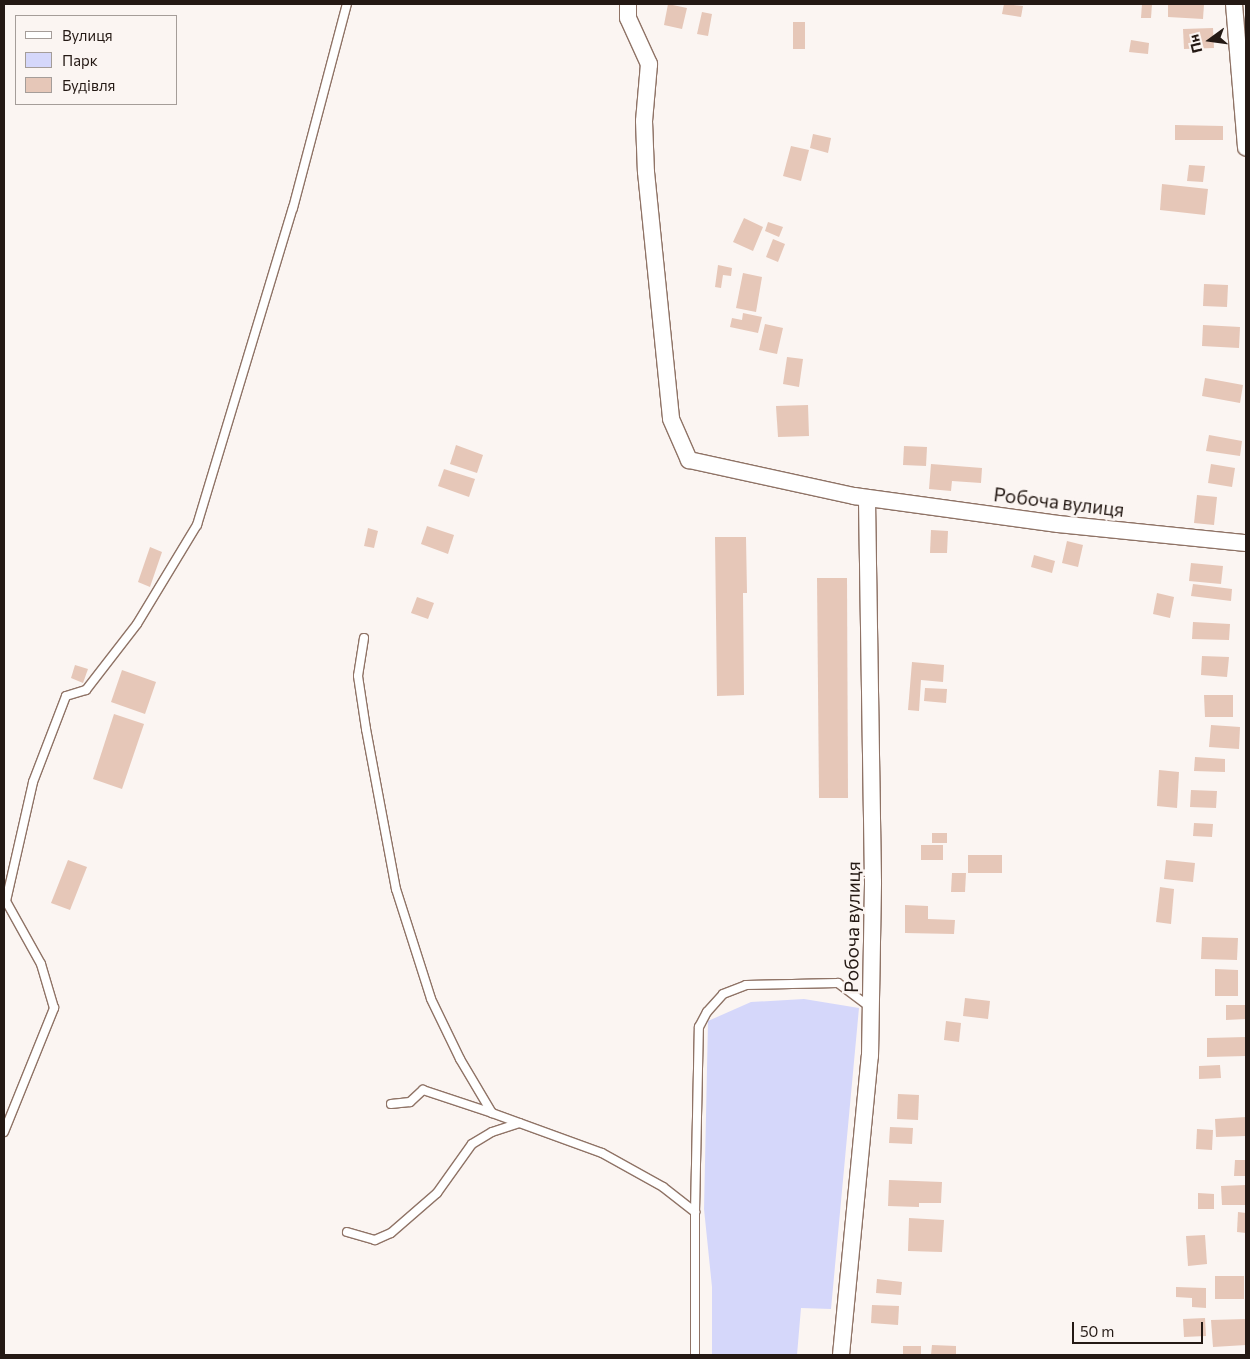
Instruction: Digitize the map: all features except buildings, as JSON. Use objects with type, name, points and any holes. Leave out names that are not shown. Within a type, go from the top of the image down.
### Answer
[{"type":"street","name":"Робоча вулиця","points":[[628,4],[628,18],[649,64],[644,121],[652,232],[671,419],[689,460],[867,498],[1058,524],[1246,543]]},
{"type":"street","points":[[1234,4],[1246,147]]},
{"type":"street","name":"Робоча вулиця","points":[[841,1355],[870,1056],[873,882],[867,498]]},
{"type":"lane","points":[[4,1132],[54,1008],[42,964],[6,901],[33,782],[66,696],[86,690],[132,631],[197,525],[293,208],[347,4]]},
{"type":"lane","points":[[364,638],[358,676],[396,889],[431,998],[460,1059],[492,1113]]},
{"type":"lane","points":[[696,1355],[695,1212],[699,1027],[707,1012],[723,994],[746,985],[838,982],[871,1007]]},
{"type":"lane","points":[[391,1104],[410,1102],[423,1090],[492,1113],[602,1154],[663,1186],[695,1212]]},
{"type":"lane","points":[[347,1232],[376,1240],[391,1233],[437,1193],[472,1144],[492,1132],[520,1123]]},
{"type":"green space","points":[[804,999],[859,1008],[831,1309],[801,1308],[797,1355],[712,1355],[712,1287],[704,1209],[708,1021],[751,1002]]}]
